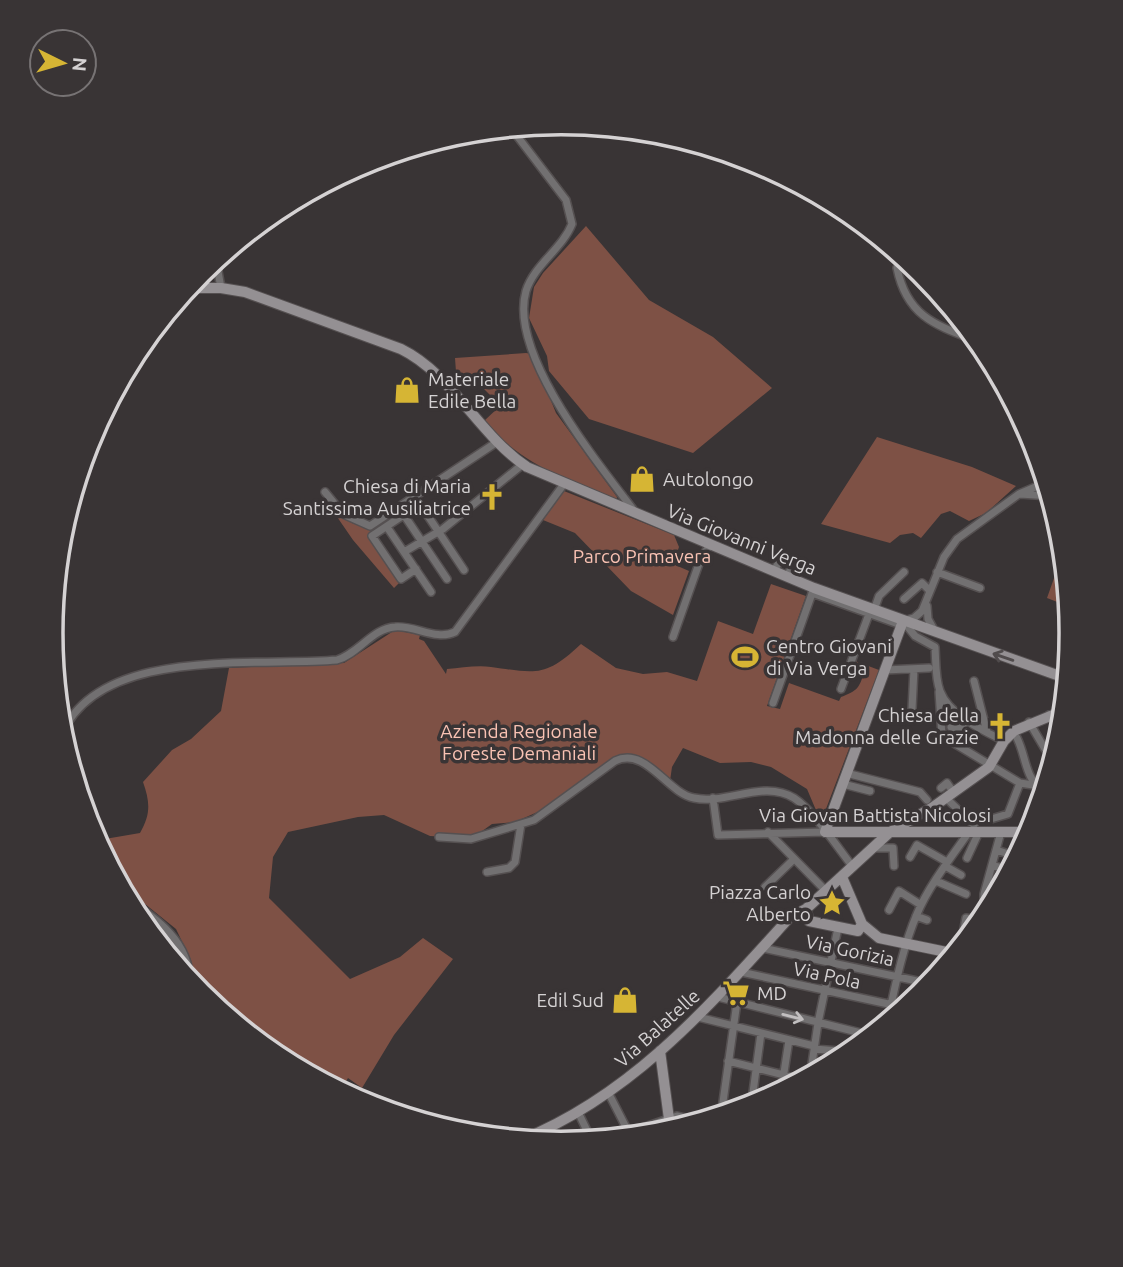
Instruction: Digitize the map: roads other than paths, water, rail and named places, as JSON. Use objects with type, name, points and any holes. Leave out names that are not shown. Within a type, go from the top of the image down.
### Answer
[{"type":"street","points":[[518,137],[566,200],[572,224],[527,287],[524,324],[559,407],[636,514]]},
{"type":"street","points":[[897,268],[908,298],[923,318],[960,335]]},
{"type":"street","points":[[218,273],[221,288]]},
{"type":"street","name":"Via Giovanni Verga","points":[[202,289],[221,288],[244,292],[401,349],[421,361],[497,442],[523,464],[564,484],[787,576],[813,590],[1058,676]]},
{"type":"street","points":[[325,492],[343,514],[369,526],[497,442]]},
{"type":"street","points":[[404,552],[438,531],[523,464]]},
{"type":"street","points":[[70,717],[85,702],[136,673],[176,667],[337,660],[351,654],[383,630],[396,627],[438,635],[455,632],[564,484]]},
{"type":"street","points":[[825,832],[902,623],[922,611],[937,572],[957,539],[1019,494],[1038,486]]},
{"type":"street","points":[[1019,494],[1041,496]]},
{"type":"street","points":[[415,496],[464,570]]},
{"type":"street","points":[[416,569],[401,579],[372,536],[420,504]]},
{"type":"street","points":[[404,515],[447,579]]},
{"type":"street","points":[[387,527],[431,592]]},
{"type":"street","points":[[673,637],[706,543]]},
{"type":"street","points":[[774,571],[780,560],[788,559],[792,566],[787,576]]},
{"type":"street","points":[[842,689],[879,596],[904,572]]},
{"type":"street","points":[[937,572],[980,588]]},
{"type":"street","points":[[904,599],[922,583],[929,594],[928,619],[935,632]]},
{"type":"street","points":[[773,703],[813,590]]},
{"type":"street","points":[[902,623],[915,636],[935,647],[942,736],[989,767],[1020,783],[1036,787]]},
{"type":"street","points":[[885,670],[929,668]]},
{"type":"street","points":[[912,709],[914,669]]},
{"type":"street","points":[[974,681],[987,733]]},
{"type":"street","points":[[939,688],[951,712],[1004,741]]},
{"type":"street","points":[[989,767],[1004,741],[1029,722],[1053,713]]},
{"type":"street","points":[[1049,715],[1052,718]]},
{"type":"street","points":[[951,727],[959,729],[968,720]]},
{"type":"street","points":[[1029,722],[1045,750]]},
{"type":"street","points":[[970,733],[976,725]]},
{"type":"street","points":[[1017,738],[1023,764],[1033,785]]},
{"type":"street","points":[[971,764],[977,757]]},
{"type":"street","points":[[439,837],[471,839],[543,815],[622,758],[644,764],[690,797],[713,798],[781,792],[797,800],[825,832],[847,872],[866,929]]},
{"type":"street","name":"Via Balatelle","points":[[540,1131],[579,1114],[609,1094],[698,1017],[790,917],[806,909],[890,832],[950,796],[989,767]]},
{"type":"street","points":[[846,773],[920,792],[928,800]]},
{"type":"street","points":[[843,784],[870,793],[874,780]]},
{"type":"street","points":[[1033,785],[1038,781]]},
{"type":"street","points":[[941,788],[947,783],[950,796],[974,829],[967,858]]},
{"type":"street","points":[[991,819],[1009,815],[1020,783]]},
{"type":"street","name":"Via Giovan Battista Nicolosi","points":[[713,798],[718,835],[974,829],[1002,832],[1016,838]]},
{"type":"street","points":[[487,872],[509,868],[515,862],[521,824]]},
{"type":"street","points":[[890,1008],[906,944],[921,905],[946,864],[974,829]]},
{"type":"street","points":[[768,832],[825,889]]},
{"type":"street","points":[[984,897],[1002,832]]},
{"type":"street","points":[[910,857],[917,845],[961,875]]},
{"type":"street","points":[[873,848],[893,848],[894,866]]},
{"type":"street","points":[[996,850],[1009,854]]},
{"type":"street","points":[[765,887],[794,859]]},
{"type":"street","points":[[994,866],[1002,868]]},
{"type":"street","points":[[936,881],[966,894]]},
{"type":"street","points":[[889,910],[899,891],[921,905]]},
{"type":"street","points":[[806,909],[809,921]]},
{"type":"street","points":[[796,916],[838,930],[855,932],[866,929],[906,944],[945,952]]},
{"type":"street","points":[[916,916],[927,920]]},
{"type":"street","points":[[153,918],[171,932],[185,959]]},
{"type":"street","points":[[812,1065],[838,930]]},
{"type":"street","name":"Via Gorizia","points":[[762,948],[918,981]]},
{"type":"street","name":"Via Pola","points":[[741,972],[891,1004]]},
{"type":"street","points":[[718,997],[860,1033]]},
{"type":"street","points":[[722,1106],[737,1002]]},
{"type":"street","points":[[698,1017],[789,1042],[834,1050]]},
{"type":"street","points":[[753,1094],[761,1035]]},
{"type":"street","points":[[783,1080],[789,1042]]},
{"type":"street","points":[[660,1051],[669,1119]]},
{"type":"street","points":[[729,1061],[790,1077]]},
{"type":"street","points":[[609,1094],[627,1128]]},
{"type":"street","points":[[579,1114],[587,1131]]},
{"type":"street","points":[[665,1121],[680,1117]]},
{"type":"place","name":"Materiale Edile Bella","points":[[407,390]]},
{"type":"place","name":"Autolongo","points":[[642,479]]},
{"type":"place","name":"Chiesa di Maria Santissima Ausiliatrice","points":[[492,497]]},
{"type":"place","name":"Centro Giovani di Via Verga","points":[[745,657]]},
{"type":"place","name":"Chiesa della Madonna delle Grazie","points":[[1000,726]]},
{"type":"place","name":"Piazza Carlo Alberto","points":[[832,903]]},
{"type":"place","name":"MD","points":[[736,993]]},
{"type":"place","name":"Edil Sud","points":[[625,1000]]},
{"type":"park label","name":"Parco Primavera","points":[[642,556]]},
{"type":"park label","name":"Azienda Regionale Foreste Demaniali","points":[[519,742]]}]
